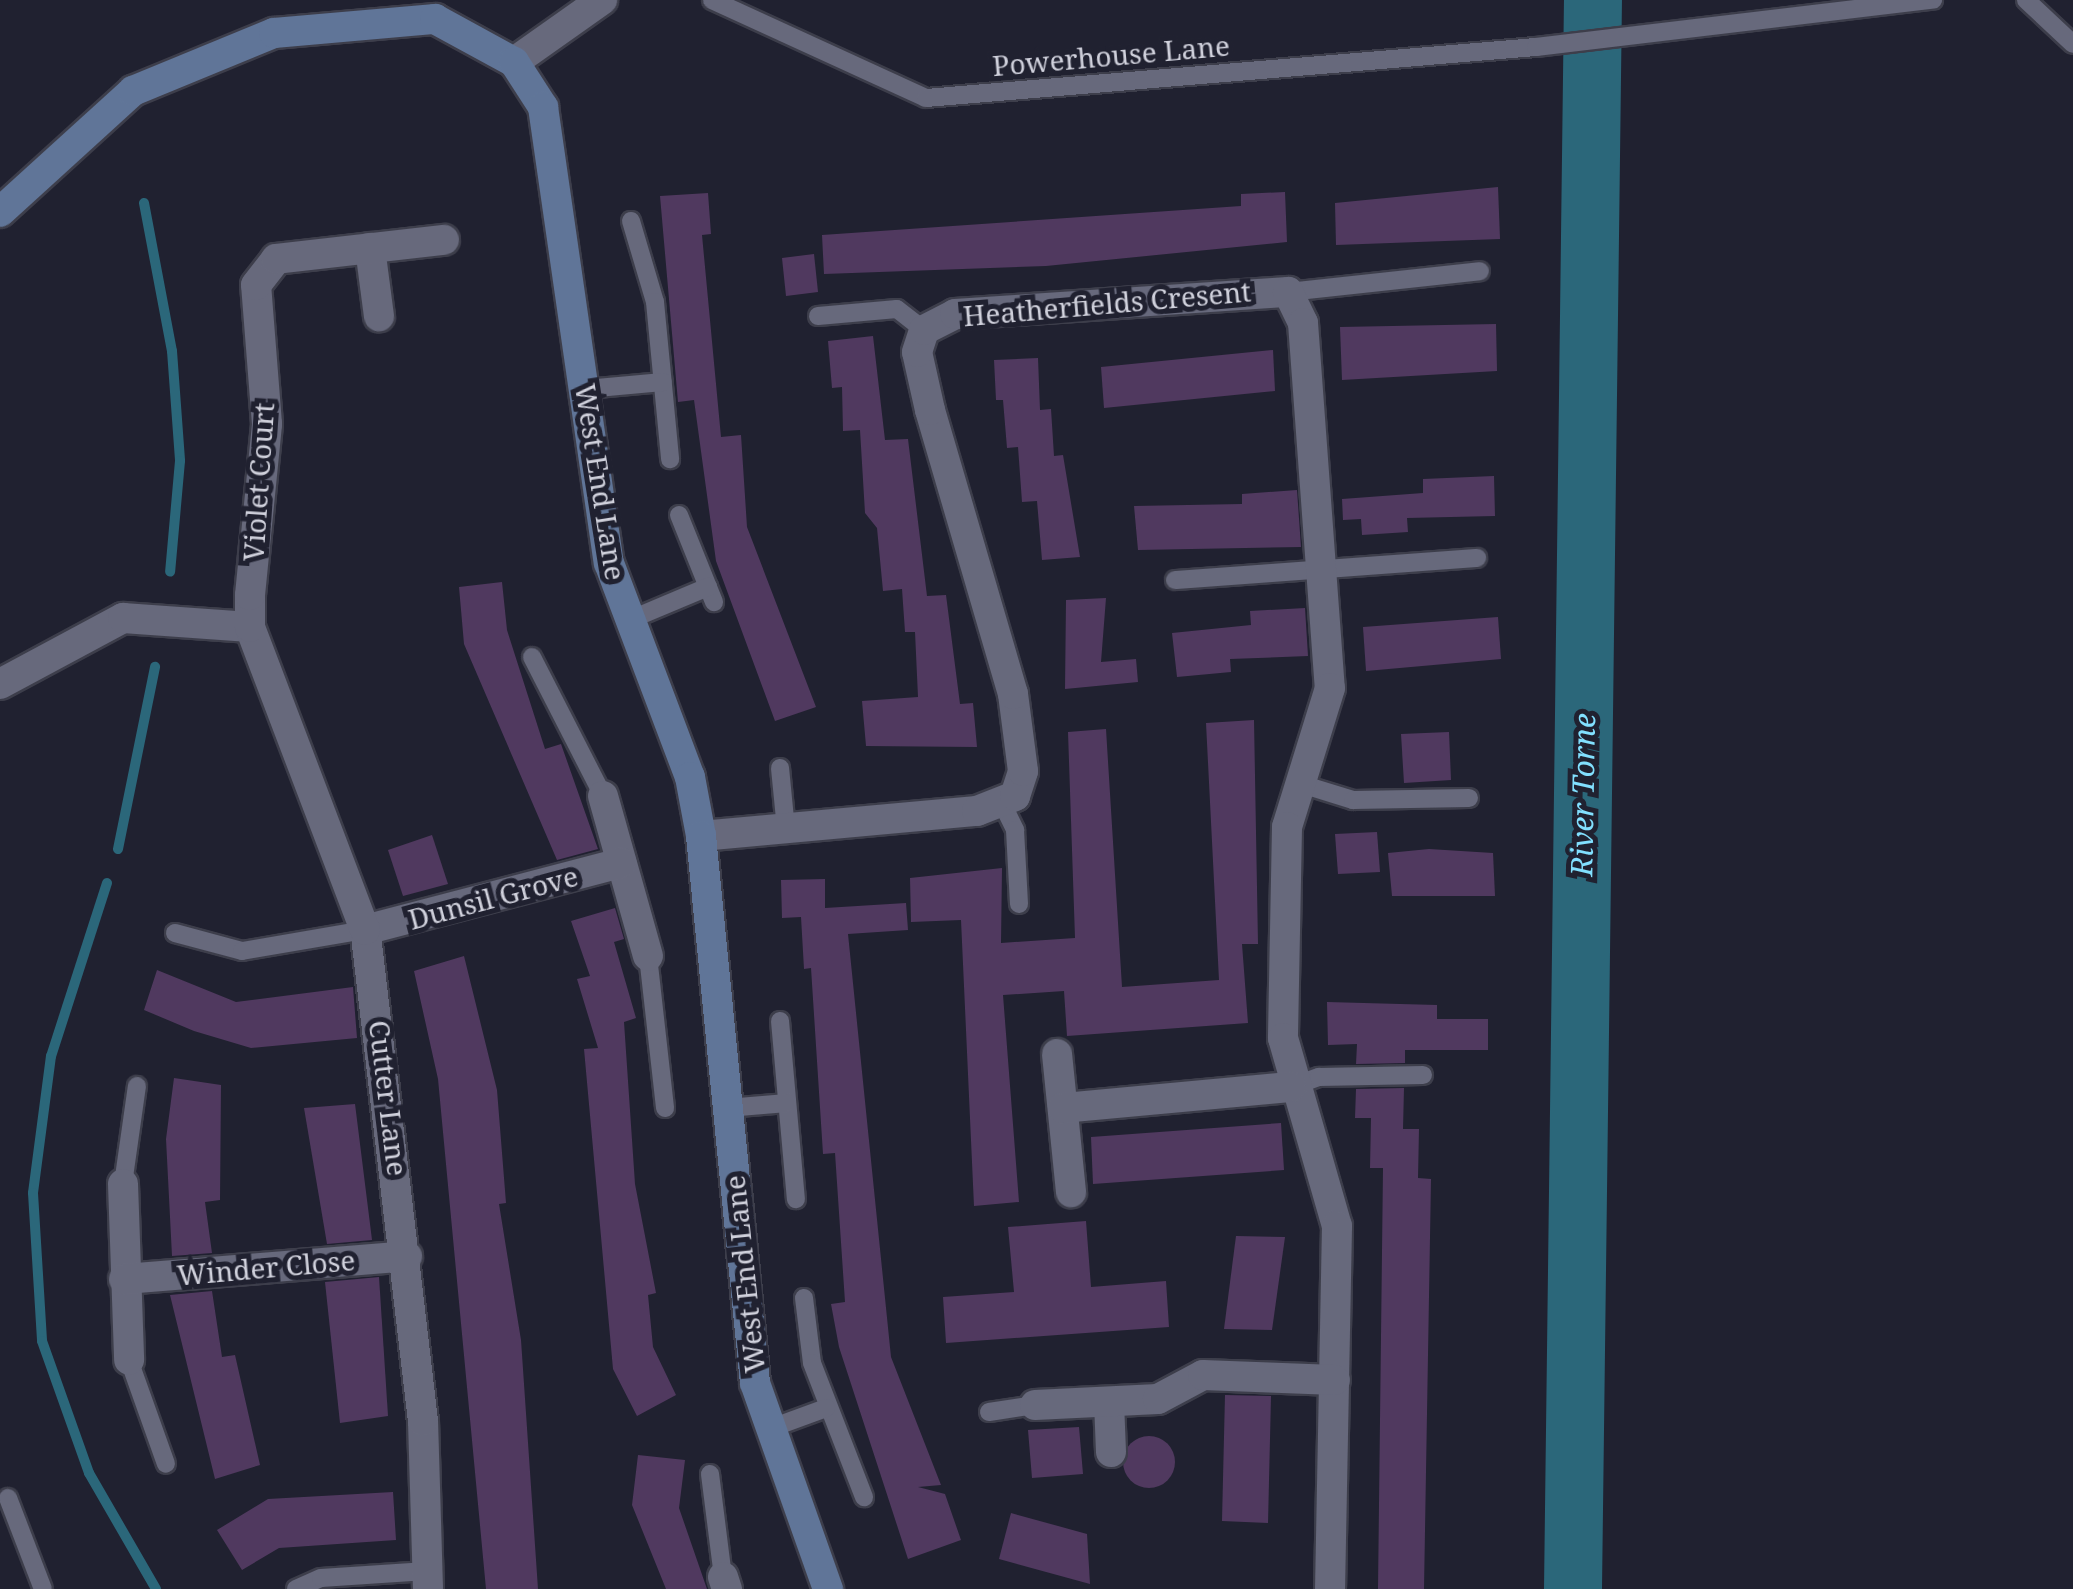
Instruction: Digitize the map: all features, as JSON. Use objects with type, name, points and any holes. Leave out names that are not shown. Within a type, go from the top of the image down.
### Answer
[{"type":"street","points":[[514,62],[602,0]]},
{"type":"street","name":"West End Lane","points":[[0,212],[132,91],[274,34],[434,19],[514,62],[543,106],[558,162],[609,563],[627,621],[690,776],[700,836],[765,1430],[828,1589]]},
{"type":"street","name":"Violet Court","points":[[250,627],[267,424],[256,286],[276,259],[444,240]]},
{"type":"street","points":[[370,248],[378,316]]},
{"type":"street","name":"Heatherfields Cresent","points":[[1004,805],[1022,771],[1014,694],[930,410],[917,352],[924,330],[954,314],[1288,292],[1303,323],[1330,688],[1286,827],[1282,1038],[1291,1087],[1337,1226],[1330,1589]]},
{"type":"street","points":[[0,684],[123,618],[250,627]]},
{"type":"street","name":"Cutter Lane","points":[[250,627],[365,930],[407,1256],[428,1580]]},
{"type":"street","points":[[604,796],[648,956]]},
{"type":"street","points":[[700,836],[1004,805]]},
{"type":"street","name":"Dunsil Grove","points":[[365,930],[620,864]]},
{"type":"street","points":[[1057,1054],[1071,1192]]},
{"type":"street","points":[[1063,1108],[1291,1087]]},
{"type":"street","points":[[123,1184],[129,1360]]},
{"type":"street","name":"Winder Close","points":[[124,1279],[407,1256]]},
{"type":"street","points":[[1035,1405],[1158,1399],[1203,1375],[1335,1380]]},
{"type":"street","points":[[1110,1402],[1110,1452]]},
{"type":"lane","name":"Powerhouse Lane","points":[[712,0],[926,98],[1536,47],[1933,0]]},
{"type":"lane","points":[[2026,0],[2073,44]]},
{"type":"lane","points":[[631,222],[655,302],[670,459]]},
{"type":"lane","points":[[1288,292],[1480,271]]},
{"type":"lane","points":[[818,316],[897,308],[924,330]]},
{"type":"lane","points":[[586,389],[664,382]]},
{"type":"lane","points":[[627,621],[711,594],[679,516]]},
{"type":"lane","points":[[1175,580],[1320,566],[1476,558]]},
{"type":"lane","points":[[532,657],[604,796]]},
{"type":"lane","points":[[780,768],[786,828]]},
{"type":"lane","points":[[1298,783],[1352,800],[1469,798]]},
{"type":"lane","points":[[1004,805],[1015,830],[1019,904]]},
{"type":"lane","points":[[175,933],[242,951],[365,930]]},
{"type":"lane","points":[[648,956],[665,1108]]},
{"type":"lane","points":[[780,1020],[796,1200]]},
{"type":"lane","points":[[1291,1087],[1318,1077],[1423,1075]]},
{"type":"lane","points":[[123,1184],[138,1086]]},
{"type":"lane","points":[[727,1108],[787,1104]]},
{"type":"lane","points":[[804,1298],[826,1408],[864,1497]]},
{"type":"lane","points":[[129,1360],[166,1464]]},
{"type":"lane","points":[[989,1412],[1035,1405]]},
{"type":"lane","points":[[765,1430],[826,1408]]},
{"type":"lane","points":[[710,1474],[725,1583]]},
{"type":"lane","points":[[8,1498],[44,1589]]},
{"type":"lane","points":[[296,1589],[321,1578],[428,1580]]},
{"type":"building","points":[[1498,187],[1500,239],[1336,245],[1335,203]]},
{"type":"building","points":[[1285,192],[1287,242],[1046,266],[824,274],[822,235],[1241,206],[1241,194]]},
{"type":"building","points":[[708,193],[711,234],[702,235],[721,437],[741,435],[747,527],[816,707],[775,721],[716,561],[694,400],[678,402],[660,196]]},
{"type":"building","points":[[814,254],[818,292],[786,296],[782,258]]},
{"type":"building","points":[[1496,324],[1497,371],[1342,380],[1340,327]]},
{"type":"building","points":[[873,336],[885,440],[908,439],[927,596],[946,595],[960,704],[973,703],[977,747],[866,746],[862,701],[918,697],[915,632],[905,632],[902,589],[883,591],[877,528],[865,513],[860,430],[843,431],[842,387],[832,388],[828,341]]},
{"type":"building","points":[[1273,350],[1275,391],[1104,408],[1101,367]]},
{"type":"building","points":[[1038,358],[1040,410],[1051,409],[1054,456],[1063,455],[1080,557],[1042,560],[1037,501],[1022,502],[1018,447],[1007,448],[1003,400],[996,400],[994,360]]},
{"type":"building","points":[[1494,476],[1495,516],[1407,518],[1408,532],[1362,535],[1361,519],[1343,520],[1342,499],[1423,493],[1423,479]]},
{"type":"building","points":[[1297,490],[1301,547],[1138,550],[1134,506],[1242,504],[1242,494]]},
{"type":"building","points":[[502,582],[507,630],[545,749],[561,744],[598,849],[557,860],[464,644],[459,587]]},
{"type":"building","points":[[1106,598],[1101,662],[1136,659],[1138,682],[1065,689],[1066,600]]},
{"type":"building","points":[[1305,608],[1308,656],[1230,659],[1231,672],[1177,677],[1172,633],[1251,625],[1250,611]]},
{"type":"building","points":[[1498,617],[1501,659],[1366,671],[1363,627]]},
{"type":"building","points":[[1254,720],[1258,944],[1242,944],[1248,1023],[1067,1036],[1064,991],[1003,995],[1019,1202],[974,1206],[961,920],[911,922],[910,878],[1002,868],[1001,943],[1075,938],[1068,732],[1106,729],[1122,987],[1219,980],[1206,723]]},
{"type":"building","points":[[1449,732],[1451,780],[1404,783],[1401,734]]},
{"type":"building","points":[[1377,832],[1380,872],[1338,874],[1335,834]]},
{"type":"building","points":[[432,835],[448,884],[403,896],[388,850]]},
{"type":"building","points":[[1429,849],[1493,853],[1495,896],[1392,896],[1388,853]]},
{"type":"building","points":[[825,879],[825,908],[906,903],[908,930],[848,934],[891,1357],[941,1485],[918,1487],[945,1494],[961,1540],[908,1559],[839,1347],[831,1304],[845,1302],[835,1153],[823,1154],[811,968],[804,969],[801,917],[782,918],[781,880]]},
{"type":"building","points":[[615,908],[624,939],[614,942],[636,1018],[624,1022],[635,1184],[656,1293],[648,1295],[653,1347],[676,1395],[637,1416],[613,1369],[584,1049],[598,1048],[577,979],[590,976],[571,921]]},
{"type":"building","points":[[464,956],[497,1090],[506,1203],[499,1204],[521,1340],[538,1589],[486,1589],[438,1079],[414,971]]},
{"type":"building","points":[[157,970],[236,1002],[353,987],[357,1038],[251,1048],[194,1031],[144,1010]]},
{"type":"building","points":[[1327,1002],[1437,1005],[1437,1019],[1488,1019],[1488,1050],[1405,1050],[1405,1063],[1356,1064],[1357,1044],[1328,1045]]},
{"type":"building","points":[[174,1078],[221,1085],[220,1200],[205,1202],[212,1253],[172,1256],[166,1139]]},
{"type":"building","points":[[1404,1088],[1403,1129],[1419,1129],[1418,1178],[1431,1179],[1424,1589],[1378,1589],[1383,1168],[1370,1168],[1371,1118],[1355,1118],[1356,1089]]},
{"type":"building","points":[[355,1104],[372,1240],[327,1244],[304,1108]]},
{"type":"building","points":[[1281,1123],[1284,1170],[1093,1184],[1091,1137]]},
{"type":"building","points":[[1086,1221],[1091,1287],[1166,1281],[1169,1327],[946,1343],[943,1297],[1014,1292],[1008,1227]]},
{"type":"building","points":[[1236,1236],[1285,1237],[1272,1330],[1224,1329]]},
{"type":"building","points":[[379,1277],[388,1416],[340,1423],[325,1282]]},
{"type":"building","points":[[212,1291],[222,1357],[235,1355],[260,1465],[215,1479],[170,1295]]},
{"type":"building","points":[[1225,1395],[1271,1396],[1268,1523],[1222,1521]]},
{"type":"building","points":[[1079,1427],[1083,1474],[1032,1478],[1028,1430]]},
{"type":"building","points":[[1149,1436],[1167,1444],[1175,1462],[1167,1480],[1149,1488],[1131,1480],[1123,1462],[1131,1444]]},
{"type":"building","points":[[638,1455],[685,1460],[679,1508],[707,1589],[666,1589],[632,1505]]},
{"type":"building","points":[[393,1492],[396,1540],[279,1548],[242,1570],[217,1530],[268,1499]]},
{"type":"building","points":[[1011,1513],[1087,1534],[1090,1584],[999,1559]]},
{"type":"waterway","name":"River Torne","points":[[1573,1589],[1593,0]]},
{"type":"waterway","points":[[144,203],[172,351],[180,461],[170,572]]},
{"type":"waterway","points":[[118,849],[155,667]]},
{"type":"waterway","points":[[107,883],[51,1056],[33,1193],[42,1341],[89,1473],[156,1589]]}]
